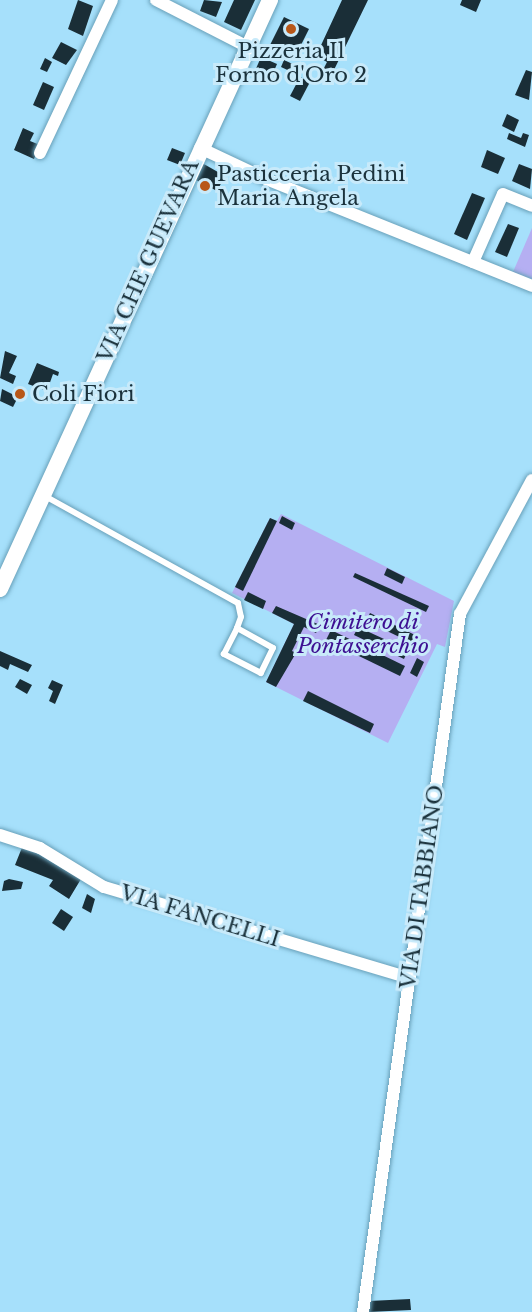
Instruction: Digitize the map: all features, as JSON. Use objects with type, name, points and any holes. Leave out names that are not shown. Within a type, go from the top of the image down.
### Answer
[{"type":"main road","name":"VIA CHE GUEVARA","points":[[0,589],[200,147],[270,0]]},
{"type":"street","points":[[40,153],[112,0]]},
{"type":"street","points":[[156,0],[173,4],[248,47]]},
{"type":"street","points":[[200,147],[532,285]]},
{"type":"street","points":[[473,262],[503,194],[532,206]]},
{"type":"street","name":"VIA DI TABBIANO","points":[[363,1312],[460,614],[532,483]]},
{"type":"street","name":"VIA FANCELLI","points":[[0,835],[40,848],[104,887],[409,978]]},
{"type":"lane","points":[[43,494],[238,603],[241,617],[224,654],[261,673],[273,648],[237,628]]},
{"type":"green space","points":[[532,228],[532,279],[513,272]]},
{"type":"green space","name":"Cimitero di Pontasserchio","points":[[281,514],[454,601],[445,647],[437,644],[388,743],[266,682],[294,624],[232,593],[270,518],[277,521]]},
{"type":"building","points":[[78,0],[93,6],[83,36],[68,29]]},
{"type":"building","points":[[204,0],[222,2],[216,17],[200,11]]},
{"type":"building","points":[[234,0],[255,0],[241,30],[224,22]]},
{"type":"building","points":[[342,0],[368,0],[332,74],[323,70],[327,62],[316,56]]},
{"type":"building","points":[[462,0],[481,0],[476,12],[460,5]]},
{"type":"building","points":[[284,17],[309,29],[295,57],[270,45]]},
{"type":"building","points":[[61,42],[77,50],[66,65],[52,58]]},
{"type":"building","points":[[261,57],[277,64],[271,78],[255,71]]},
{"type":"building","points":[[45,58],[52,62],[47,72],[40,69]]},
{"type":"building","points":[[284,60],[299,67],[296,74],[281,67]]},
{"type":"building","points":[[526,70],[532,72],[529,100],[515,95]]},
{"type":"building","points":[[300,77],[310,82],[300,101],[290,96]]},
{"type":"building","points":[[43,82],[54,87],[44,110],[33,105]]},
{"type":"building","points":[[507,114],[519,120],[514,132],[502,126]]},
{"type":"building","points":[[23,128],[34,133],[30,141],[40,145],[34,159],[14,150]]},
{"type":"building","points":[[509,133],[521,138],[523,133],[529,135],[525,147],[507,139]]},
{"type":"building","points":[[172,148],[185,153],[180,165],[167,160]]},
{"type":"building","points":[[487,150],[505,158],[498,174],[481,167]]},
{"type":"building","points":[[202,163],[225,176],[217,191],[194,179]]},
{"type":"building","points":[[519,164],[532,169],[530,189],[512,181]]},
{"type":"building","points":[[472,193],[485,198],[467,240],[454,234]]},
{"type":"building","points":[[508,224],[519,228],[507,257],[495,252]]},
{"type":"building","points":[[5,351],[17,356],[9,373],[16,376],[13,384],[0,378]]},
{"type":"building","points":[[37,363],[59,372],[58,376],[53,374],[47,391],[28,384]]},
{"type":"building","points":[[2,389],[18,397],[13,407],[0,401]]},
{"type":"building","points":[[282,516],[295,523],[292,530],[279,523]]},
{"type":"building","points":[[270,518],[277,521],[243,591],[235,587]]},
{"type":"building","points":[[387,568],[405,577],[402,584],[384,575]]},
{"type":"building","points":[[355,573],[429,606],[426,612],[353,577]]},
{"type":"building","points":[[248,592],[266,601],[263,609],[244,600]]},
{"type":"building","points":[[276,606],[320,625],[316,633],[304,627],[292,651],[296,653],[276,687],[266,682],[294,624],[272,613]]},
{"type":"building","points":[[370,613],[415,635],[412,643],[366,621]]},
{"type":"building","points":[[358,627],[408,650],[404,659],[354,635]]},
{"type":"building","points":[[331,630],[405,666],[400,676],[326,640]]},
{"type":"building","points":[[0,651],[32,665],[28,672],[10,664],[8,670],[0,666]]},
{"type":"building","points":[[417,658],[424,662],[417,677],[410,673]]},
{"type":"building","points":[[20,679],[32,685],[27,694],[15,687]]},
{"type":"building","points":[[52,680],[63,685],[55,704],[49,701],[53,691],[48,688]]},
{"type":"building","points":[[308,691],[374,724],[370,733],[303,701]]},
{"type":"building","points":[[23,845],[81,879],[69,899],[49,886],[53,880],[15,865]]},
{"type":"building","points":[[9,879],[23,882],[21,889],[2,891],[4,881]]},
{"type":"building","points":[[87,894],[95,899],[91,913],[82,908]]},
{"type":"building","points":[[61,909],[73,917],[64,931],[52,923]]},
{"type":"building","points":[[410,1299],[411,1310],[368,1312],[369,1301]]},
{"type":"place","name":"Pizzeria Il Forno d'Oro 2","points":[[291,29]]},
{"type":"place","name":"Pasticceria Pedini Maria Angela","points":[[205,186]]},
{"type":"place","name":"Coli Fiori","points":[[20,394]]}]
